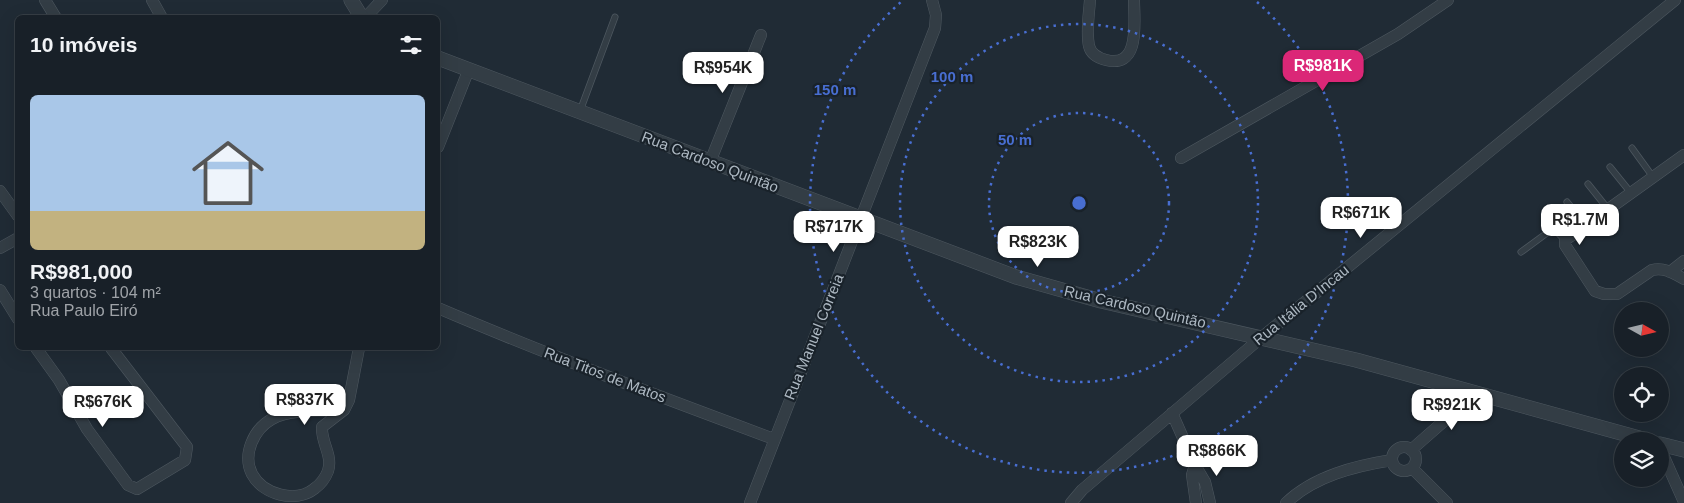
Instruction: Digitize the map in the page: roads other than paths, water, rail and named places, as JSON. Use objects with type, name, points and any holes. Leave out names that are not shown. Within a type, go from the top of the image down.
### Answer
[{"type":"street","points":[[46,0],[54,15]]},
{"type":"street","points":[[152,0],[160,15]]},
{"type":"street","points":[[351,0],[362,15]]},
{"type":"street","points":[[367,15],[382,0]]},
{"type":"street","points":[[1090,0],[1089,44],[1091,51],[1098,58],[1117,61],[1127,57],[1132,49],[1134,0]]},
{"type":"street","points":[[1181,158],[1398,34],[1448,0]]},
{"type":"street","name":"Rua Itália D'Incau","points":[[1071,503],[1172,413],[1262,337],[1675,0]]},
{"type":"street","name":"Rua Manuel Correia","points":[[750,503],[935,28],[936,15],[933,2]]},
{"type":"street","points":[[710,162],[762,35]]},
{"type":"street","name":"Rua Cardoso Quintão","points":[[440,59],[1016,277],[1101,301],[1356,360],[1617,432]]},
{"type":"street","points":[[440,142],[469,69]]},
{"type":"street","points":[[1684,155],[1566,240],[1566,249],[1595,291],[1604,294],[1617,294],[1652,270],[1662,269],[1684,279]]},
{"type":"street","points":[[0,190],[15,212]]},
{"type":"street","points":[[0,248],[15,240]]},
{"type":"street","points":[[1670,272],[1684,262]]},
{"type":"street","points":[[0,290],[15,313]]},
{"type":"street","name":"Rua Titos de Matos","points":[[440,309],[553,357],[625,381],[774,439]]},
{"type":"street","points":[[37,350],[59,380],[87,429],[128,485],[137,489],[185,460],[187,447],[113,350]]},
{"type":"street","points":[[344,410],[285,414],[273,418],[260,428],[250,442],[249,459],[252,474],[266,488],[281,496],[307,494],[322,483],[328,471],[330,456],[322,436],[322,427],[344,410],[353,385],[359,350]]},
{"type":"street","points":[[1411,450],[1476,393]]},
{"type":"street","points":[[1172,413],[1194,465],[1205,482],[1210,503]]},
{"type":"street","points":[[1669,446],[1684,450]]},
{"type":"street","points":[[1392,460],[1392,456],[1398,448],[1402,447],[1411,450],[1416,458],[1412,468]]},
{"type":"street","points":[[1392,460],[1400,470],[1412,468]]},
{"type":"street","points":[[1286,503],[1307,487],[1330,476],[1368,464],[1392,460]]},
{"type":"street","points":[[1194,465],[1192,475],[1196,503]]},
{"type":"street","points":[[1412,468],[1447,503]]},
{"type":"street","points":[[1669,468],[1684,502]]},
{"type":"lane","points":[[580,112],[615,17]]},
{"type":"lane","points":[[1632,148],[1653,177]]},
{"type":"lane","points":[[1610,167],[1631,193]]},
{"type":"lane","points":[[1588,184],[1608,209]]},
{"type":"lane","points":[[1567,202],[1586,225]]},
{"type":"lane","points":[[1521,252],[1551,230],[1556,231],[1566,240]]}]
